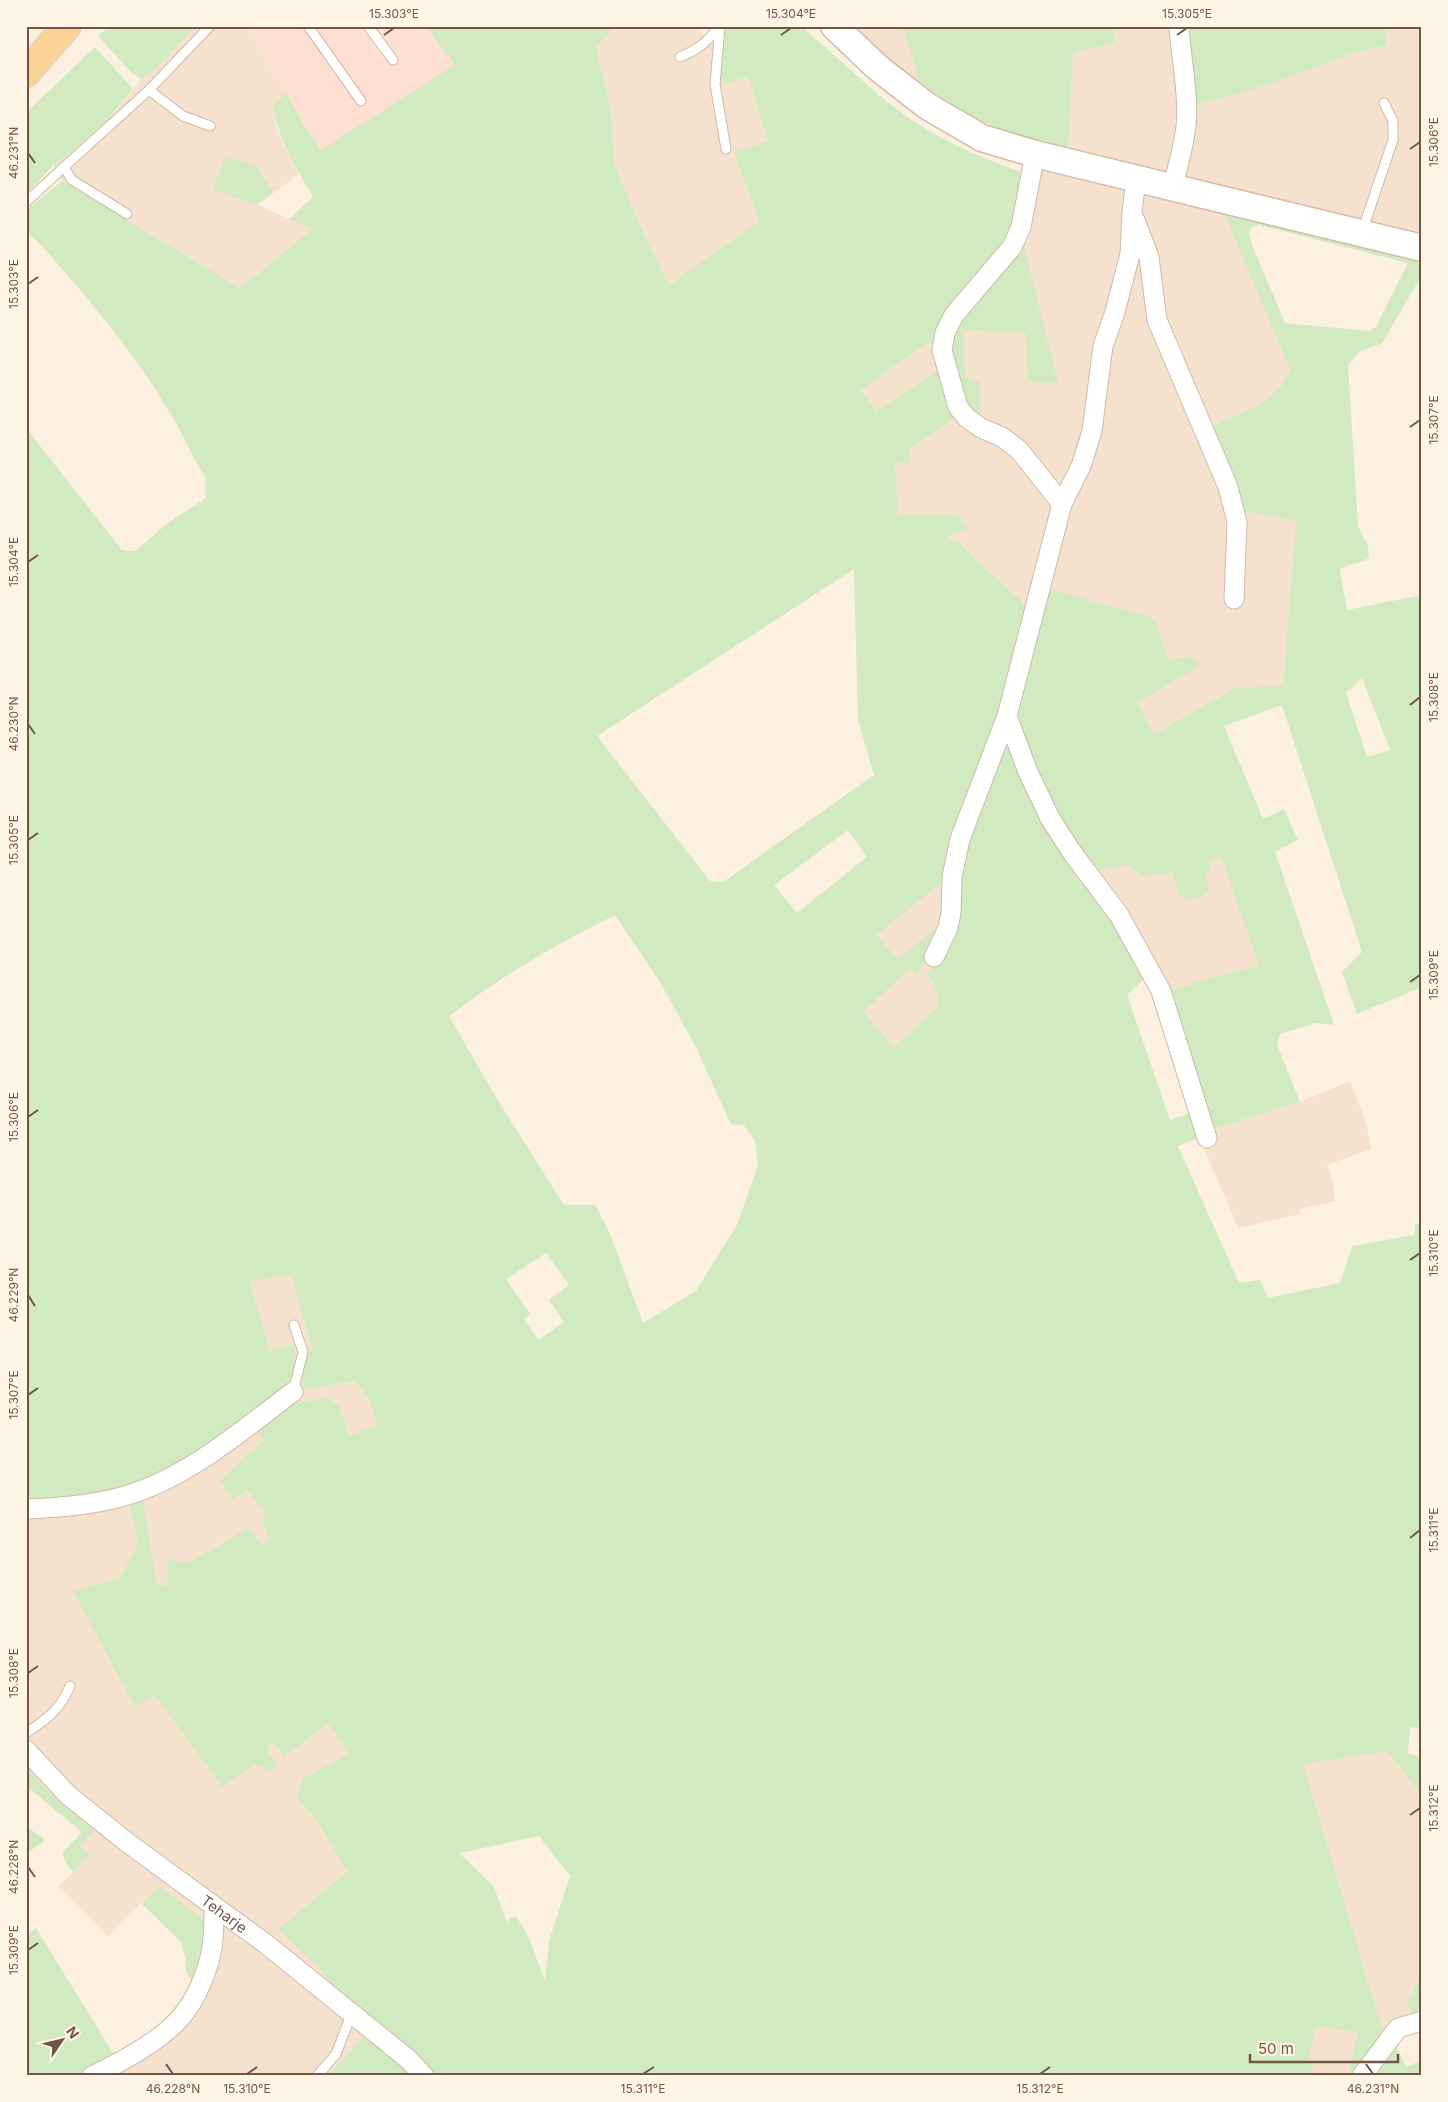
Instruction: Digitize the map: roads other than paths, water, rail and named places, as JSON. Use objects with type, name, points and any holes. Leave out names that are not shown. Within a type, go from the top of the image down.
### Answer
[{"type":"main road","points":[[26,73],[67,26]]},
{"type":"main road","points":[[834,26],[877,67],[927,106],[982,138],[1035,154],[1422,248]]},
{"type":"street","points":[[1172,188],[1180,162],[1186,126],[1186,103],[1179,26]]},
{"type":"street","points":[[1035,154],[1021,227],[1012,247],[954,315],[945,333],[942,350],[958,407],[966,418],[981,428],[1002,437],[1018,450],[1062,504]]},
{"type":"street","points":[[934,957],[948,928],[951,913],[952,877],[960,839],[997,747],[1007,716],[1062,504],[1081,466],[1092,431],[1103,346],[1115,312],[1130,254],[1136,179]]},
{"type":"street","points":[[1132,212],[1149,257],[1157,320],[1228,487],[1238,522],[1234,599]]},
{"type":"street","points":[[1007,716],[1028,772],[1050,818],[1071,851],[1119,915],[1161,991],[1207,1138]]},
{"type":"street","points":[[26,1509],[59,1508],[95,1503],[144,1489],[205,1458],[293,1392]]},
{"type":"street","name":"Teharje","points":[[26,1750],[68,1794],[128,1844],[266,1944],[351,2015],[408,2059],[424,2076]]},
{"type":"street","points":[[92,2076],[161,2035],[181,2017],[202,1979],[212,1948],[214,1906]]},
{"type":"street","points":[[1362,2076],[1398,2028],[1422,2021]]},
{"type":"lane","points":[[26,202],[149,90],[210,26]]},
{"type":"lane","points":[[308,26],[361,101]]},
{"type":"lane","points":[[368,26],[394,60]]},
{"type":"lane","points":[[680,57],[696,50],[711,38],[719,26]]},
{"type":"lane","points":[[719,26],[716,84],[726,149]]},
{"type":"lane","points":[[149,90],[183,116],[210,126]]},
{"type":"lane","points":[[1361,234],[1393,140],[1393,121],[1384,102]]},
{"type":"lane","points":[[64,167],[72,180],[127,214]]},
{"type":"lane","points":[[293,1392],[303,1352],[294,1325]]},
{"type":"lane","points":[[26,1733],[58,1708],[64,1701],[70,1686]]},
{"type":"lane","points":[[317,2076],[336,2054],[351,2015]]}]
